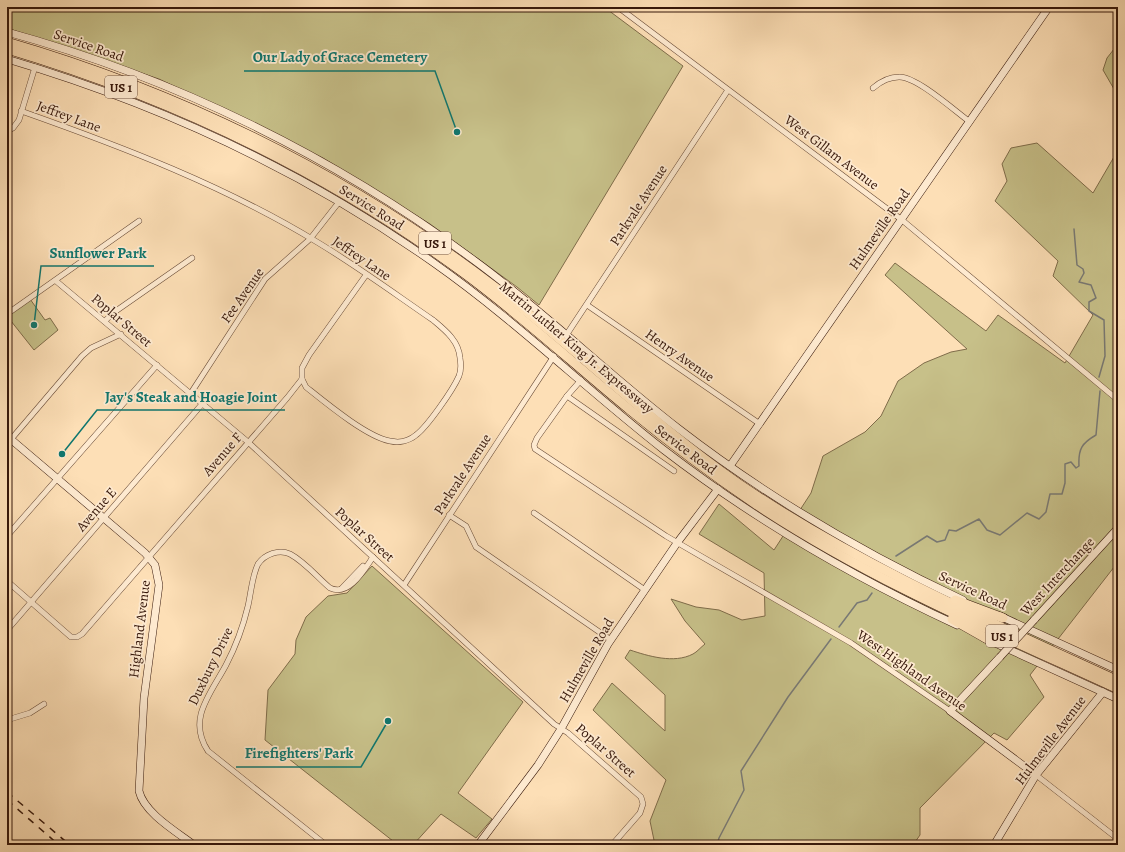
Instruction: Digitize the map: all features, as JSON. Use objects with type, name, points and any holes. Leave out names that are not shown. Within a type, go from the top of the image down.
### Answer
[{"type":"highway","name":"Martin Luther King Jr. Expressway","points":[[7,42],[95,70],[194,109],[289,155],[368,200],[419,233],[499,290],[655,422],[720,471],[812,530],[864,560],[951,604],[1118,681]]},
{"type":"highway","name":"Martin Luther King Jr. Expressway","points":[[7,49],[36,62],[121,87],[204,122],[279,158],[365,206],[415,239],[489,292],[651,427],[711,473],[782,521],[887,581],[1118,689]]},
{"type":"highway","points":[[7,54],[36,62]]},
{"type":"highway","points":[[902,580],[915,581],[958,601],[1003,618]]},
{"type":"highway","points":[[887,581],[989,640]]},
{"type":"street","name":"West Gillam Avenue","points":[[618,7],[902,220],[1118,400]]},
{"type":"street","name":"Hulmeville Road","points":[[730,466],[1049,7]]},
{"type":"street","name":"Service Road","points":[[7,32],[70,51],[156,83],[228,114],[294,147],[360,184],[425,225],[499,278],[661,414],[730,466],[791,507],[855,545],[921,580],[1118,670]]},
{"type":"street","name":"Service Road","points":[[7,59],[36,62],[187,124],[268,163],[339,202],[434,263],[507,317],[650,438],[718,489],[777,528],[856,575],[989,640],[1118,698]]},
{"type":"street","points":[[7,131],[16,125],[22,111],[36,62]]},
{"type":"street","points":[[873,88],[881,81],[897,77],[910,79],[970,122]]},
{"type":"street","name":"Parkvale Avenue","points":[[567,334],[728,90]]},
{"type":"street","name":"Jeffrey Lane","points":[[22,111],[174,170],[226,194],[310,239],[433,320],[450,336],[456,344],[461,359],[456,382],[428,422],[419,433],[409,439],[396,442],[384,440],[369,433],[306,387],[302,379]]},
{"type":"street","name":"Fee Avenue","points":[[191,393],[265,279],[310,239],[339,202]]},
{"type":"street","points":[[7,314],[56,281],[139,221]]},
{"type":"street","points":[[105,321],[113,313],[192,258]]},
{"type":"street","name":"Avenue F","points":[[31,602],[71,637],[77,637],[91,625],[302,379],[302,368],[309,355],[366,275]]},
{"type":"street","name":"Poplar Street","points":[[56,281],[248,442],[561,729],[568,733],[641,797],[643,807],[639,814],[612,845]]},
{"type":"street","name":"Henry Avenue","points":[[587,305],[760,424]]},
{"type":"street","points":[[8,440],[86,352],[121,334]]},
{"type":"street","name":"Parkvale Avenue","points":[[404,585],[554,356]]},
{"type":"street","points":[[7,536],[157,365]]},
{"type":"street","points":[[581,380],[567,396],[674,471]]},
{"type":"street","name":"West Highland Avenue","points":[[567,396],[537,438],[534,445],[536,449],[677,543],[851,643],[950,711],[1036,775],[1118,839]]},
{"type":"street","name":"Avenue E","points":[[7,630],[203,403]]},
{"type":"street","name":"Highland Avenue","points":[[8,440],[58,478],[104,517],[149,557],[155,565],[158,574],[159,591],[144,698],[139,790],[143,802],[152,812],[194,845]]},
{"type":"street","name":"Hulmeville Road","points":[[478,845],[525,784],[561,729],[611,640],[677,543],[718,489]]},
{"type":"street","points":[[534,513],[645,590]]},
{"type":"street","points":[[449,515],[466,526],[476,547],[611,640]]},
{"type":"street","name":"West Interchange","points":[[950,711],[1118,528]]},
{"type":"street","name":"Duxbury Drive","points":[[326,845],[208,752],[200,737],[198,723],[202,711],[242,630],[256,569],[262,560],[276,552],[290,554],[330,588],[340,590],[373,557]]},
{"type":"street","points":[[7,581],[31,602]]},
{"type":"street","name":"Hulmeville Avenue","points":[[994,845],[1036,775],[1103,692]]},
{"type":"street","points":[[7,720],[30,713],[44,704]]},
{"type":"shaded area","points":[[7,7],[604,7],[683,66],[539,305],[517,287],[430,224],[323,158],[159,79],[7,28]]},
{"type":"shaded area","points":[[1118,44],[1118,96],[1103,70],[1107,58]]},
{"type":"shaded area","points":[[1037,143],[1093,193],[1118,150],[1118,562],[1030,675],[1044,697],[1007,740],[994,733],[920,808],[920,835],[913,845],[655,845],[650,821],[666,780],[593,710],[612,683],[665,731],[665,695],[625,658],[630,650],[653,657],[669,659],[686,657],[696,652],[705,644],[685,621],[671,599],[696,607],[719,610],[742,620],[765,616],[764,573],[699,534],[719,504],[774,550],[811,493],[823,456],[865,432],[881,416],[898,381],[924,363],[951,352],[967,349],[885,275],[895,263],[986,331],[998,315],[1065,363],[1093,315],[1053,276],[1058,261],[995,201],[1007,181],[1002,164],[1011,148]]},
{"type":"shaded area","points":[[30,299],[45,320],[50,318],[58,330],[34,350],[7,316]]},
{"type":"shaded area","points":[[372,566],[523,702],[458,793],[492,819],[476,838],[441,814],[413,845],[398,845],[265,740],[268,690],[295,654],[296,640],[306,617],[328,596],[347,593]]},
{"type":"waterway","points":[[1074,229],[1077,265],[1083,269],[1084,273],[1079,282],[1091,285],[1096,298],[1089,302],[1089,311],[1104,320],[1105,356],[1099,377]]},
{"type":"waterway","points":[[896,556],[927,536],[937,542],[945,540],[949,530],[956,531],[979,519],[987,530],[1000,535],[1027,513],[1039,519],[1046,512],[1050,494],[1062,494],[1065,483],[1065,464],[1071,462],[1076,468],[1079,466],[1079,455],[1082,447],[1087,441],[1096,435],[1100,391]]},
{"type":"waterway","points":[[839,627],[857,603],[867,600],[872,593]]},
{"type":"waterway","points":[[717,845],[719,838],[744,790],[741,771],[788,697],[831,639]]},
{"type":"railway","points":[[7,792],[70,845]]},
{"type":"railway","points":[[7,800],[59,845]]},
{"type":"place","name":"Our Lady of Grace Cemetery","points":[[457,132]]},
{"type":"place","name":"Sunflower Park","points":[[34,325]]},
{"type":"place","name":"Jay's Steak and Hoagie Joint","points":[[62,454]]},
{"type":"place","name":"Firefighters' Park","points":[[388,721]]}]
